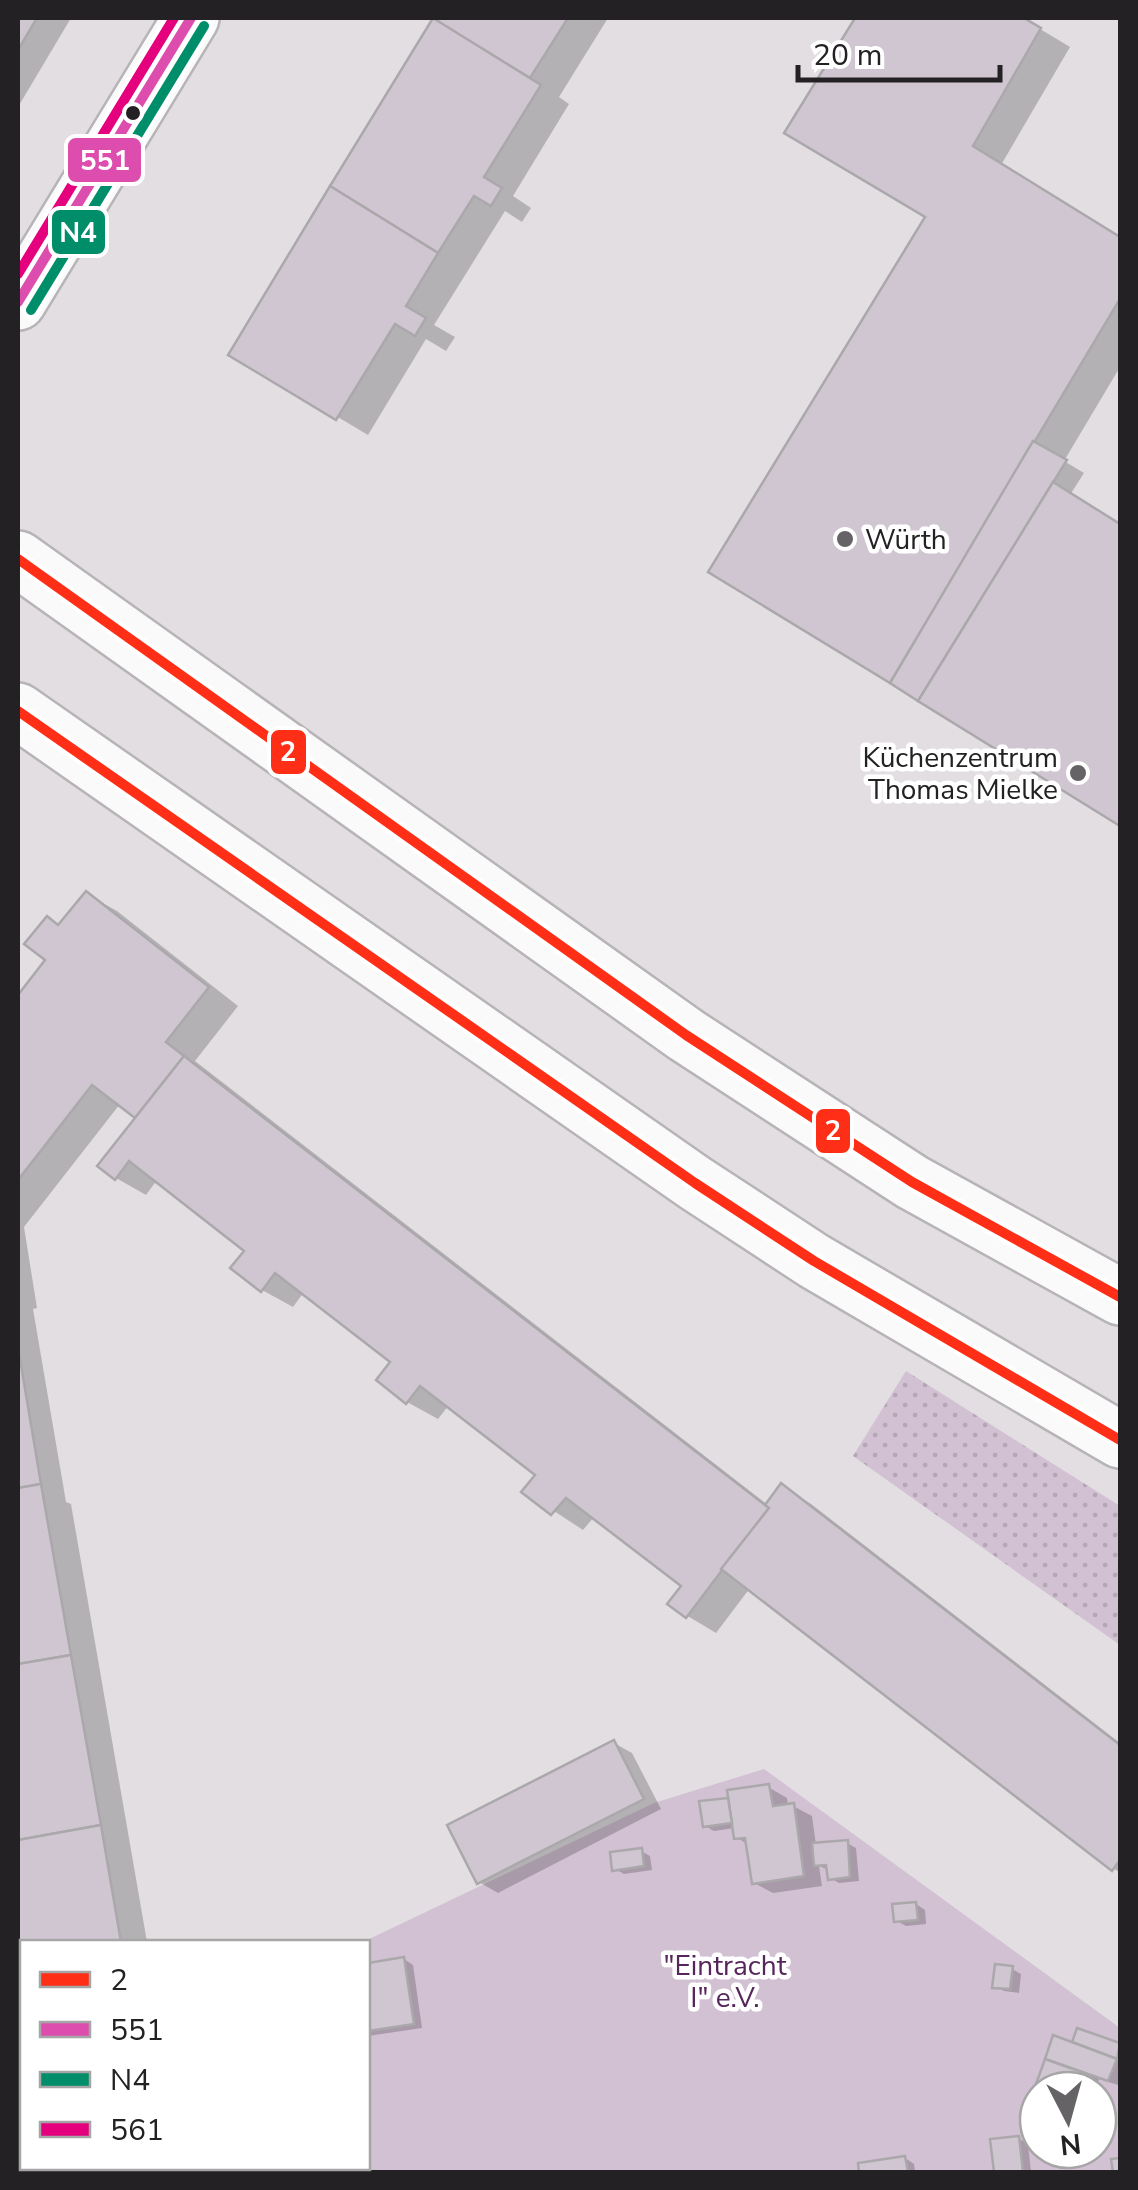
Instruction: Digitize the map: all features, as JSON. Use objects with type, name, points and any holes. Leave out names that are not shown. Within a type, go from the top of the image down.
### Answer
[{"type":"main road","points":[[18,302],[191,18]]},
{"type":"main road","points":[[18,559],[686,1035],[912,1182],[1120,1297]]},
{"type":"main road","points":[[18,710],[694,1183],[814,1261],[1120,1440]]},
{"type":"green space","points":[[906,1371],[1120,1506],[1120,1645],[853,1456]]},
{"type":"green space","name":"\"Eintracht I\" e.V.","points":[[764,1769],[1120,2028],[1120,2172],[339,2172],[370,2170],[370,1940],[654,1803]]},
{"type":"building","points":[[18,18],[37,18],[18,50]]},
{"type":"building","points":[[431,18],[568,18],[530,78]]},
{"type":"building","points":[[433,18],[541,85],[484,177],[502,188],[491,206],[474,196],[438,253],[330,186]]},
{"type":"building","points":[[855,18],[1024,18],[1041,28],[973,146],[1120,237],[1120,299],[890,683],[708,572],[925,217],[784,133]]},
{"type":"building","points":[[330,186],[438,253],[406,306],[426,318],[415,336],[395,324],[336,420],[228,355]]},
{"type":"building","points":[[1033,441],[1067,460],[918,701],[890,683]]},
{"type":"building","points":[[1053,482],[1120,524],[1120,826],[918,701]]},
{"type":"building","points":[[86,891],[209,987],[166,1042],[184,1056],[135,1118],[92,1085],[18,1180],[18,995],[45,960],[24,944],[47,916],[58,925]]},
{"type":"building","points":[[184,1056],[769,1508],[686,1618],[667,1604],[681,1586],[566,1498],[551,1515],[521,1492],[535,1475],[420,1386],[406,1404],[376,1380],[390,1362],[275,1273],[261,1292],[230,1268],[244,1251],[129,1161],[115,1180],[97,1166]]},
{"type":"building","points":[[18,1347],[41,1484],[18,1488]]},
{"type":"building","points":[[781,1483],[1120,1745],[1120,1860],[1112,1871],[721,1569],[769,1508],[765,1505]]},
{"type":"building","points":[[41,1484],[71,1655],[18,1664],[18,1488]]},
{"type":"building","points":[[71,1655],[101,1825],[18,1840],[18,1664]]},
{"type":"building","points":[[614,1740],[644,1799],[477,1884],[447,1825]]},
{"type":"building","points":[[769,1784],[773,1806],[794,1803],[804,1876],[752,1884],[745,1838],[734,1839],[727,1790]]},
{"type":"building","points":[[728,1798],[732,1823],[703,1827],[699,1801]]},
{"type":"building","points":[[101,1825],[121,1940],[20,1940],[20,2010],[18,1995],[18,1840]]},
{"type":"building","points":[[848,1840],[850,1877],[828,1880],[826,1865],[814,1866],[812,1843]]},
{"type":"building","points":[[642,1848],[644,1866],[612,1871],[610,1852]]},
{"type":"building","points":[[916,1902],[918,1920],[894,1922],[892,1904]]},
{"type":"building","points":[[404,1957],[414,2024],[370,2031],[370,1963]]},
{"type":"building","points":[[995,1964],[1013,1966],[1010,1989],[992,1988]]},
{"type":"building","points":[[1077,2028],[1120,2043],[1117,2059],[1072,2042]]},
{"type":"building","points":[[1053,2035],[1117,2059],[1112,2070],[1076,2070],[1045,2059]]},
{"type":"building","points":[[1045,2059],[1076,2070],[1041,2070]]},
{"type":"building","points":[[1018,2136],[1018,2170],[1023,2172],[994,2172],[990,2139]]},
{"type":"building","points":[[905,2156],[908,2172],[859,2172],[858,2163]]},
{"type":"building","points":[[266,2170],[267,2172],[48,2172]]},
{"type":"transit line","name":"561","points":[[18,274],[174,18]]},
{"type":"transit line","name":"551","points":[[18,302],[191,18]]},
{"type":"transit line","name":"N4","points":[[31,310],[204,26]]},
{"type":"transit line","name":"2","points":[[18,559],[686,1035],[912,1182],[1120,1297]]},
{"type":"transit line","name":"2","points":[[18,711],[695,1183],[814,1261],[1120,1440]]},
{"type":"place","name":"Würth","points":[[845,539]]},
{"type":"place","name":"Küchenzentrum Thomas Mielke","points":[[1078,773]]}]
